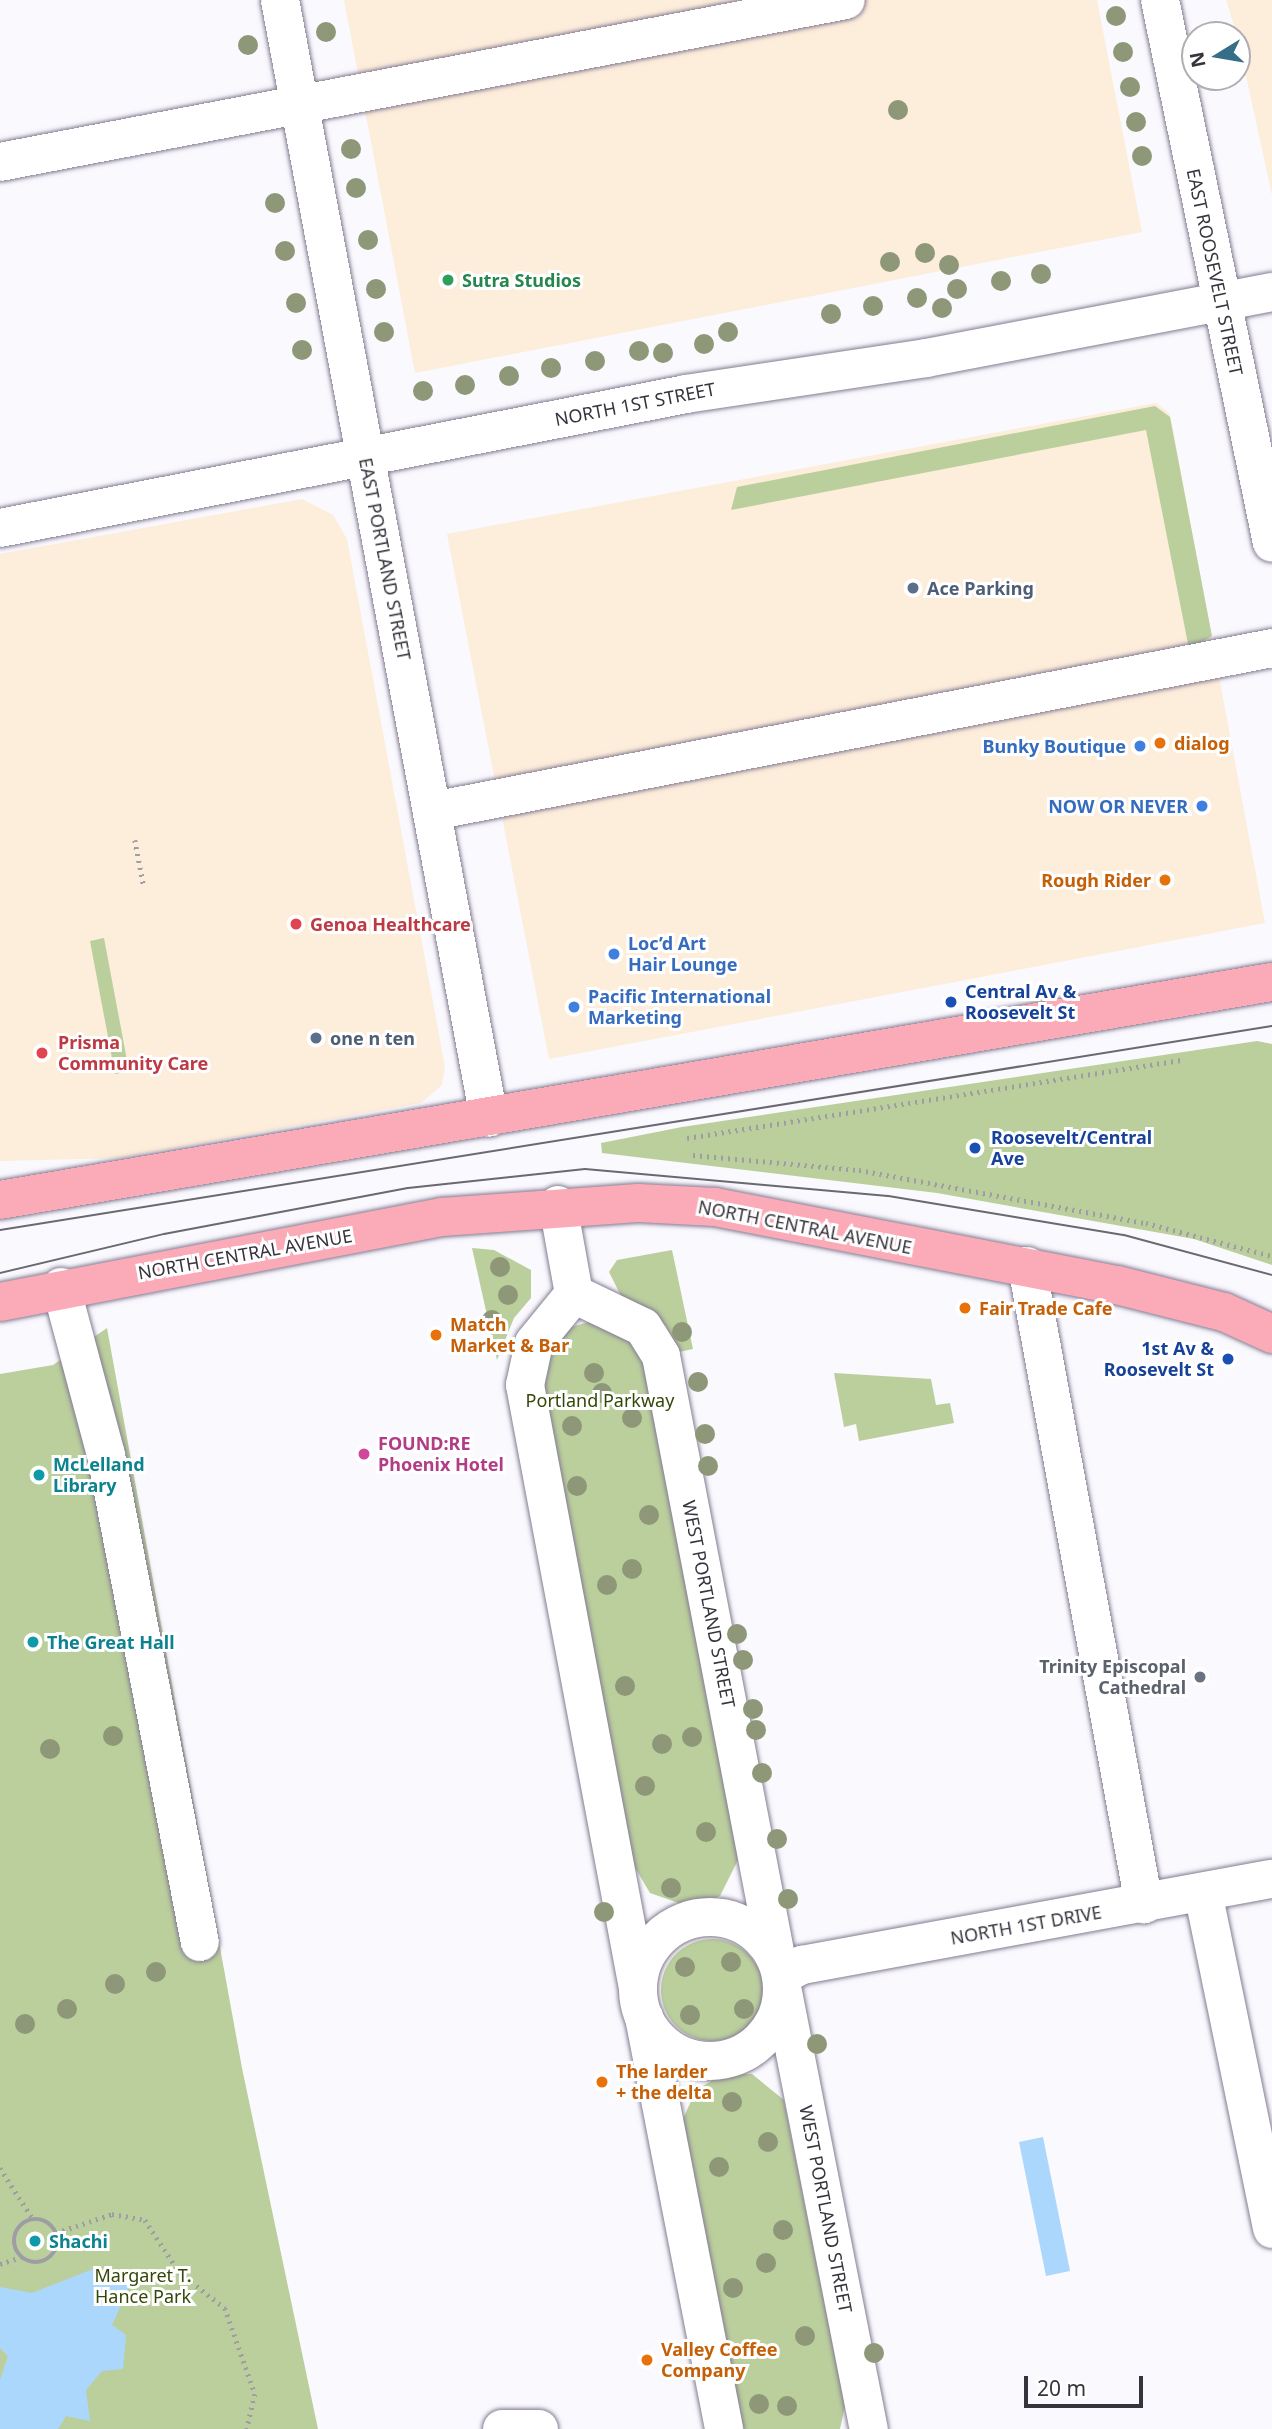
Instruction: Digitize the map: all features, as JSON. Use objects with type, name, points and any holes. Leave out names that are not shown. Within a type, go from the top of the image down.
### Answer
[{"type":"main road","points":[[0,1200],[1272,982]]},
{"type":"main road","name":"NORTH CENTRAL AVENUE","points":[[0,1302],[61,1287],[442,1217],[558,1205],[715,1207],[1027,1266],[1224,1312],[1272,1335]]},
{"type":"street","name":"EAST PORTLAND STREET","points":[[280,0],[489,1118]]},
{"type":"street","points":[[0,162],[846,0]]},
{"type":"street","name":"EAST ROOSEVELT STREET","points":[[1160,0],[1220,302],[1272,543]]},
{"type":"street","name":"NORTH 1ST STREET","points":[[0,528],[686,394],[926,358],[1272,292]]},
{"type":"street","points":[[433,811],[1272,648]]},
{"type":"street","points":[[558,1205],[574,1294],[534,1343],[525,1385],[724,2429]]},
{"type":"street","points":[[1027,1266],[1144,1904]]},
{"type":"street","points":[[61,1287],[106,1455],[201,1942]]},
{"type":"street","name":"WEST PORTLAND STREET","points":[[574,1294],[643,1327],[661,1356],[869,2429]]},
{"type":"street","name":"NORTH 1ST DRIVE","points":[[780,1976],[802,1965],[1272,1879]]},
{"type":"street","points":[[1203,1892],[1272,2229]]},
{"type":"street","name":"WEST PORTLAND STREET","points":[[641,2002],[655,1942],[697,1918],[745,1925],[780,1976]]},
{"type":"street","points":[[641,2002],[675,2052],[724,2060],[765,2035],[780,1976]]},
{"type":"street","points":[[502,2429],[539,2429]]},
{"type":"path","points":[[135,840],[144,887]]},
{"type":"path","points":[[687,1138],[1181,1060]]},
{"type":"path","points":[[693,1155],[859,1170],[1146,1223],[1272,1256]]},
{"type":"path","points":[[0,2168],[33,2219],[56,2232],[112,2214],[145,2220],[180,2273],[225,2308],[255,2394],[247,2429]]},
{"type":"path","points":[[33,2219],[16,2230],[13,2244],[21,2257],[34,2263],[48,2259],[56,2232]]},
{"type":"path","points":[[0,2264],[21,2257]]},
{"type":"shaded area","points":[[344,0],[1097,0],[1142,232],[415,373]]},
{"type":"shaded area","points":[[1226,0],[1272,0],[1272,195],[1249,91],[1251,21],[1233,21]]},
{"type":"shaded area","points":[[1156,403],[1170,414],[1265,923],[549,1059],[447,534]]},
{"type":"shaded area","points":[[302,499],[333,515],[347,539],[445,1067],[442,1085],[421,1103],[120,1158],[0,1161],[0,554]]},
{"type":"green space","points":[[1155,406],[1170,417],[1212,636],[1189,649],[1146,430],[731,510],[737,487]]},
{"type":"green space","points":[[104,938],[129,1071],[115,1074],[90,941]]},
{"type":"green space","points":[[1257,1041],[1272,1044],[1272,1265],[1194,1239],[937,1193],[602,1153],[601,1143],[682,1127]]},
{"type":"green space","name":"Portland Parkway","points":[[472,1248],[494,1250],[531,1270],[531,1298],[514,1318],[497,1360]]},
{"type":"green space","name":"Portland Parkway","points":[[672,1250],[693,1349],[679,1352],[666,1326],[622,1298],[609,1272],[617,1260]]},
{"type":"green space","name":"Portland Parkway","points":[[600,1319],[645,1350],[739,1858],[720,1896],[693,1908],[650,1893],[634,1866],[540,1380],[560,1330]]},
{"type":"green space","name":"Margaret T. Hance Park","points":[[107,1328],[242,2068],[318,2429],[0,2429],[0,1374],[53,1365]]},
{"type":"green space","points":[[834,1373],[931,1379],[936,1405],[950,1403],[954,1423],[859,1441],[856,1424],[844,1427]]},
{"type":"green space","points":[[712,1939],[741,1947],[755,1961],[763,1990],[755,2019],[741,2033],[712,2041],[683,2033],[669,2019],[661,1990],[669,1961],[683,1947]]},
{"type":"green space","points":[[725,2073],[752,2074],[784,2100],[845,2406],[840,2429],[742,2429],[682,2121],[696,2090]]},
{"type":"water","points":[[1043,2137],[1070,2271],[1046,2276],[1019,2142]]},
{"type":"water","points":[[93,2269],[125,2273],[130,2286],[112,2325],[126,2335],[123,2369],[102,2371],[86,2390],[90,2421],[66,2416],[58,2429],[0,2429],[0,2380],[8,2356],[0,2348],[0,2287],[32,2293]]},
{"type":"tram line","points":[[0,1230],[1272,1026]]},
{"type":"tram line","points":[[0,1273],[164,1234],[408,1188],[585,1169],[888,1196],[1124,1235],[1272,1275]]},
{"type":"place","name":"Sutra Studios","points":[[448,280]]},
{"type":"place","name":"Ace Parking","points":[[913,588]]},
{"type":"place","name":"dialog","points":[[1160,743]]},
{"type":"place","name":"Bunky Boutique","points":[[1140,746]]},
{"type":"place","name":"NOW OR NEVER","points":[[1202,806]]},
{"type":"place","name":"Rough Rider","points":[[1165,880]]},
{"type":"place","name":"Genoa Healthcare","points":[[296,924]]},
{"type":"place","name":"Loc’d Art Hair Lounge","points":[[614,954]]},
{"type":"place","name":"Central Av & Roosevelt St","points":[[951,1002]]},
{"type":"place","name":"Pacific International Marketing","points":[[574,1007]]},
{"type":"place","name":"one n ten","points":[[316,1038]]},
{"type":"place","name":"Prisma Community Care","points":[[42,1053]]},
{"type":"place","name":"Roosevelt/Central Ave","points":[[975,1148]]},
{"type":"place","name":"Fair Trade Cafe","points":[[965,1308]]},
{"type":"place","name":"Match Market & Bar","points":[[436,1335]]},
{"type":"place","name":"1st Av & Roosevelt St","points":[[1228,1359]]},
{"type":"place","name":"FOUND:RE Phoenix Hotel","points":[[364,1454]]},
{"type":"place","name":"McLelland Library","points":[[39,1475]]},
{"type":"place","name":"The Great Hall","points":[[33,1642]]},
{"type":"place","name":"Trinity Episcopal Cathedral","points":[[1200,1677]]},
{"type":"place","name":"The larder + the delta","points":[[602,2082]]},
{"type":"place","name":"Shachi","points":[[35,2241]]},
{"type":"place","name":"Valley Coffee Company","points":[[647,2360]]}]
